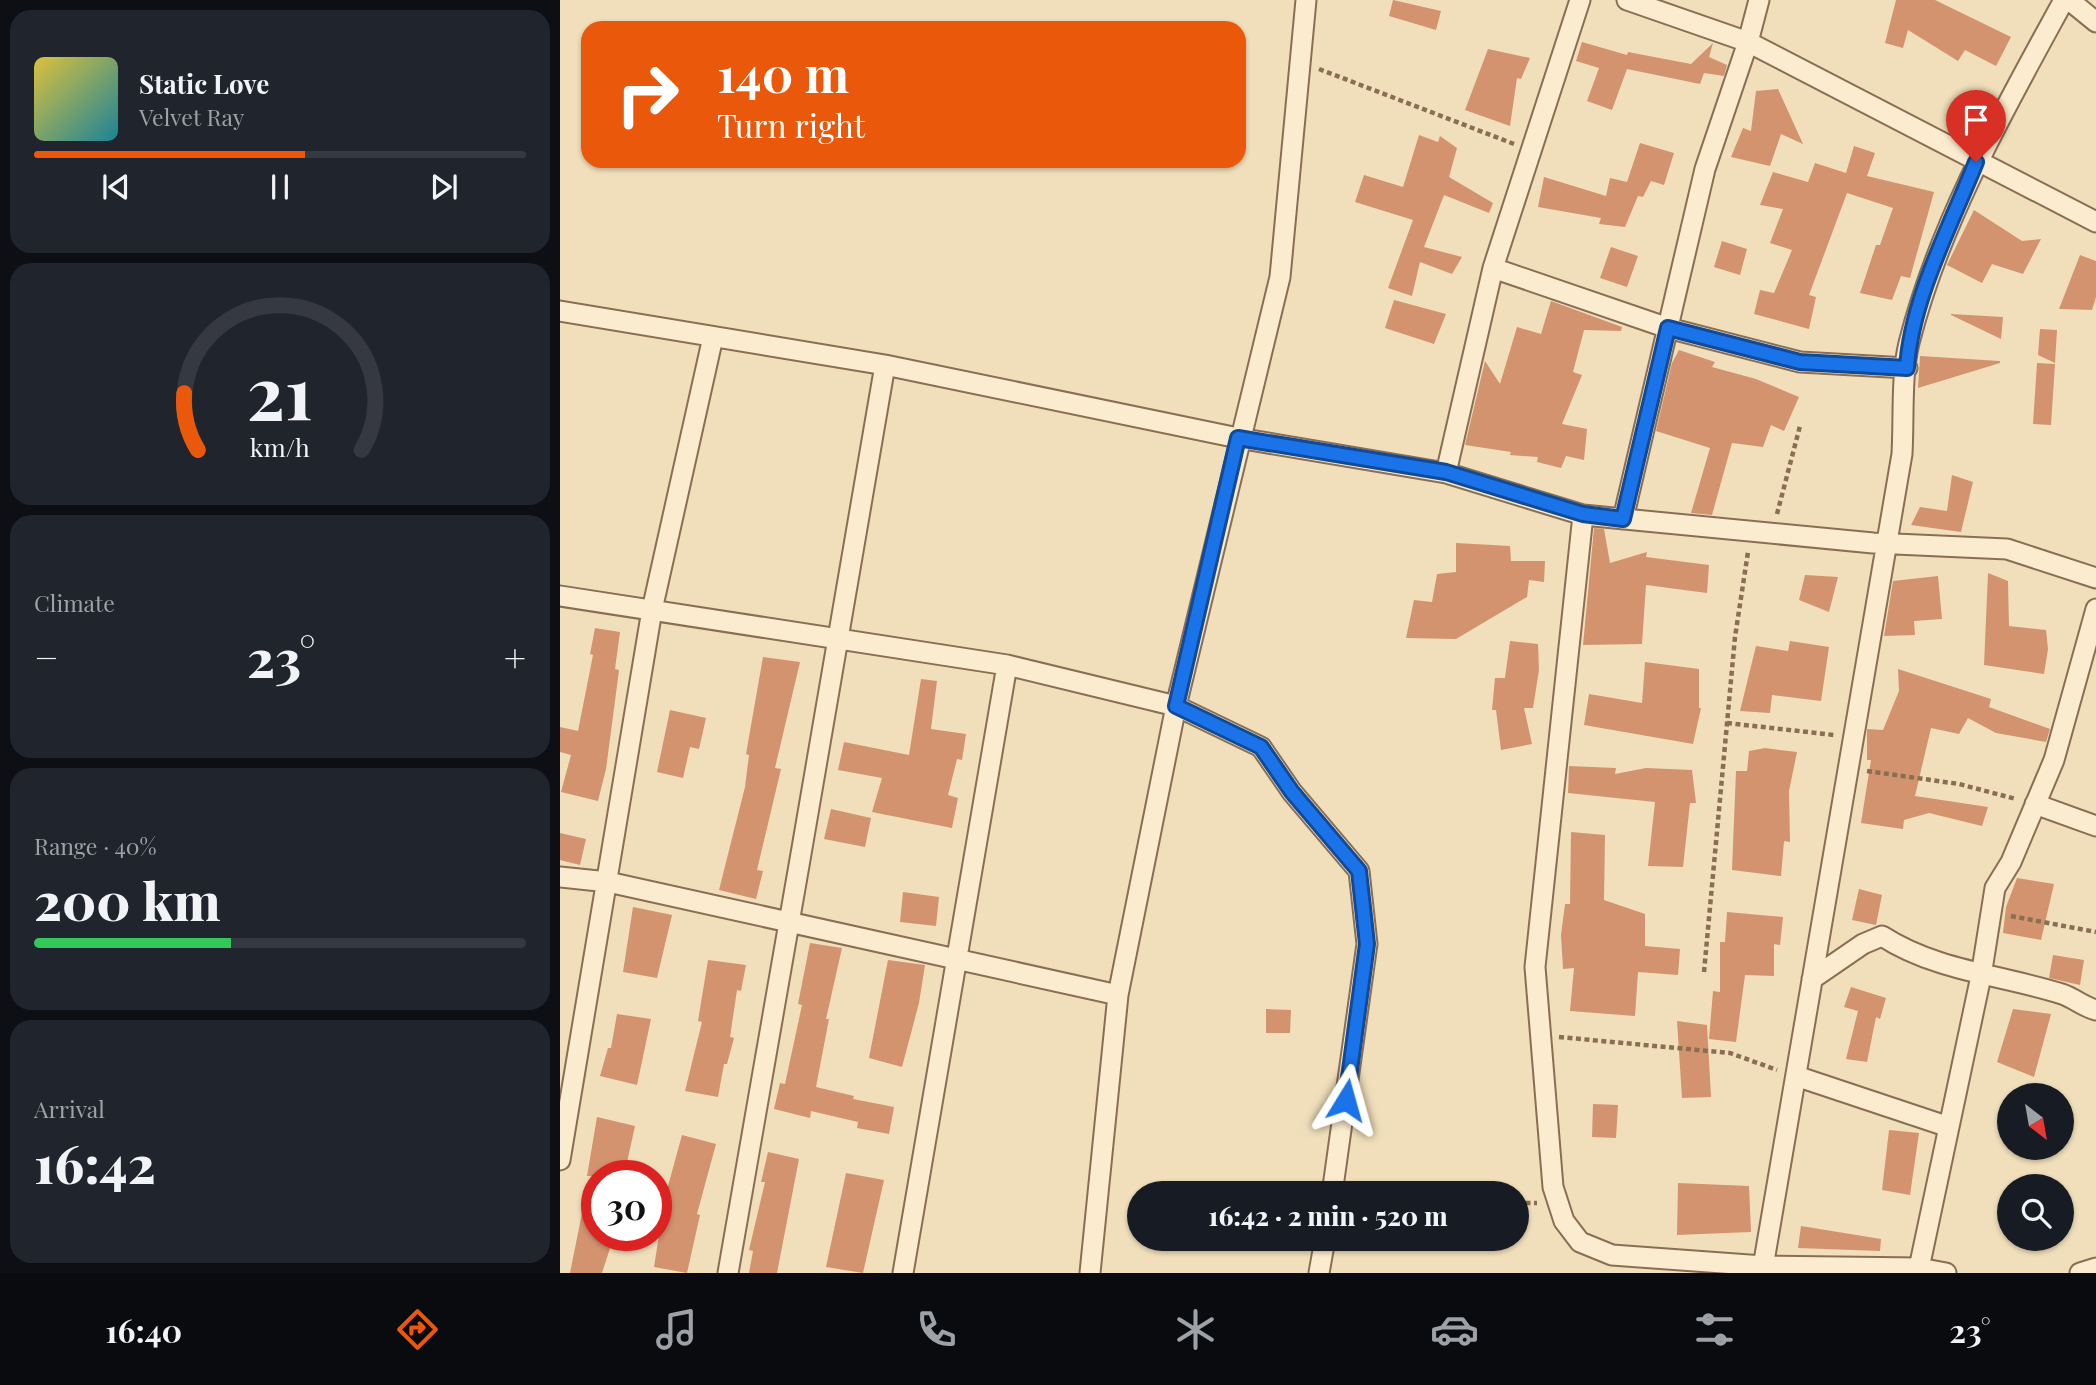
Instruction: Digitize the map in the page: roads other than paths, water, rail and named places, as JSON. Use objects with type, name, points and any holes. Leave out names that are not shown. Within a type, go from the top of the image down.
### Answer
[{"type":"street","points":[[1090,1273],[1118,995],[1176,706],[1238,438],[1280,277],[1306,0]]},
{"type":"street","points":[[1446,472],[1493,268],[1580,0]]},
{"type":"street","points":[[1626,0],[1748,42],[1837,85],[1976,162],[2096,222]]},
{"type":"street","points":[[1623,519],[1705,169],[1748,42],[1759,0]]},
{"type":"street","points":[[1763,1270],[1902,454],[1908,346],[1930,277],[1976,162],[2064,0]]},
{"type":"street","points":[[2069,0],[2096,22]]},
{"type":"street","points":[[1493,268],[1668,328],[1800,362],[1907,368]]},
{"type":"street","points":[[560,312],[885,365],[1238,438],[1446,472],[1583,514],[1761,534],[1887,544],[2007,549],[2096,578]]},
{"type":"street","points":[[560,1160],[652,610],[713,337]]},
{"type":"street","points":[[728,1273],[791,925],[836,639],[885,365]]},
{"type":"street","points":[[1583,514],[1535,967],[1553,1187],[1564,1221],[1580,1242],[1612,1255],[1763,1270],[1919,1270],[1946,1273]]},
{"type":"street","points":[[560,596],[1007,665],[1176,706],[1261,747],[1292,792],[1359,871],[1367,944],[1334,1181]]},
{"type":"street","points":[[1919,1270],[1981,976],[1995,888],[2011,862],[2054,760],[2096,609]]},
{"type":"street","points":[[903,1273],[959,959],[1007,665]]},
{"type":"street","points":[[2035,804],[2096,826]]},
{"type":"street","points":[[560,877],[608,882],[791,925],[1118,995]]},
{"type":"street","points":[[1812,979],[1863,944],[1882,936],[1910,951],[1981,976],[2064,995],[2096,1010]]},
{"type":"street","points":[[1796,1076],[1948,1127]]},
{"type":"street","points":[[1319,1273],[1323,1251]]},
{"type":"street","points":[[2080,1273],[2096,1268]]}]
